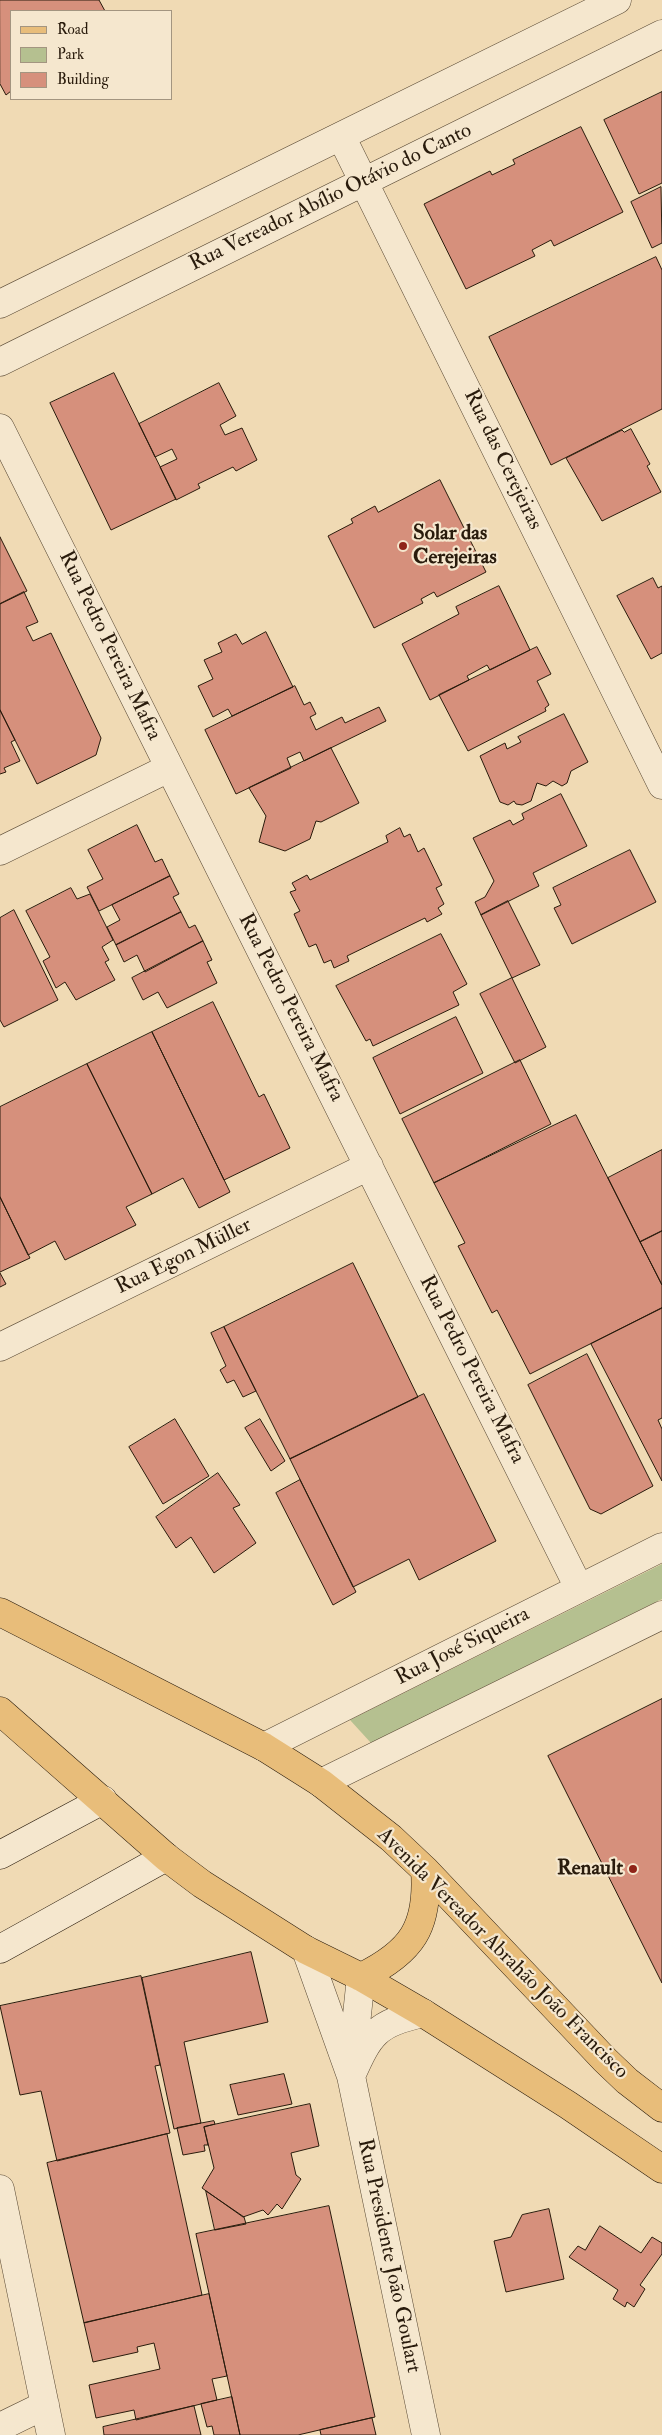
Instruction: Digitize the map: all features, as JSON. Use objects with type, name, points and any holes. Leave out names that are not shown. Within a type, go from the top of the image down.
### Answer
[{"type":"main road","name":"Avenida Vereador Abrahão João Francisco","points":[[0,1612],[264,1747],[321,1783],[391,1838],[425,1870],[605,2060],[627,2081],[662,2108]]},
{"type":"main road","points":[[0,1711],[166,1857],[202,1884],[306,1950],[361,1977],[424,2013],[568,2105],[662,2169]]},
{"type":"main road","points":[[361,1977],[385,1965],[406,1947],[420,1924],[427,1897],[425,1870]]},
{"type":"street","points":[[0,304],[617,0]]},
{"type":"street","name":"Rua Vereador Abílio Otávio do Canto","points":[[0,362],[662,34]]},
{"type":"street","name":"Rua das Cerejeiras","points":[[341,136],[662,785]]},
{"type":"street","name":"Rua Pedro Pereira Mafra","points":[[0,428],[579,1588]]},
{"type":"street","points":[[0,851],[169,768]]},
{"type":"street","name":"Rua Egon Müller","points":[[0,1347],[369,1166]]},
{"type":"street","name":"Rua José Siqueira","points":[[264,1747],[662,1547]]},
{"type":"street","points":[[321,1783],[662,1615]]},
{"type":"street","points":[[0,1856],[103,1800]]},
{"type":"street","points":[[0,1949],[166,1857]]},
{"type":"street","name":"Rua Presidente João Goulart","points":[[306,1950],[351,2076],[426,2435]]},
{"type":"street","name":"Rua Presidente João Goulart","points":[[351,2076],[361,1977]]},
{"type":"street","points":[[351,2076],[364,2046],[377,2030],[397,2019],[424,2013]]},
{"type":"street","points":[[0,2189],[51,2435]]},
{"type":"street","points":[[0,2427],[44,2405]]},
{"type":"green space","points":[[662,1564],[662,1599],[371,1743],[350,1720]]},
{"type":"building","points":[[0,0],[99,0],[104,10],[10,10],[10,92],[6,95],[0,84]]},
{"type":"building","points":[[662,92],[662,183],[639,194],[604,120]]},
{"type":"building","points":[[581,127],[623,212],[554,246],[551,240],[532,250],[535,256],[466,289],[424,204],[490,171],[492,175],[515,164],[513,160]]},
{"type":"building","points":[[661,187],[662,243],[652,248],[631,202]]},
{"type":"building","points":[[656,257],[662,270],[662,409],[551,465],[489,337]]},
{"type":"building","points":[[114,373],[176,499],[111,530],[50,403]]},
{"type":"building","points":[[219,383],[236,416],[220,425],[225,435],[242,428],[257,460],[236,471],[233,467],[198,484],[200,488],[176,500],[160,467],[177,459],[172,449],[155,457],[139,424]]},
{"type":"building","points":[[631,429],[650,464],[647,466],[661,492],[602,521],[566,458],[622,430],[624,432]]},
{"type":"building","name":"Solar das Cerejeiras","points":[[440,480],[486,572],[437,597],[434,592],[421,599],[423,603],[374,628],[328,536],[353,523],[351,519],[375,506],[378,512]]},
{"type":"building","points":[[0,537],[27,591],[0,604]]},
{"type":"building","points":[[653,578],[658,588],[662,586],[662,653],[651,659],[617,596]]},
{"type":"building","points":[[499,586],[530,650],[490,670],[487,665],[467,676],[469,680],[430,700],[402,644],[459,614],[456,607]]},
{"type":"building","points":[[24,592],[38,622],[26,627],[33,641],[51,633],[101,738],[96,755],[37,784],[0,710],[0,604]]},
{"type":"building","points":[[266,632],[293,687],[232,716],[228,709],[213,717],[198,686],[213,679],[204,660],[222,652],[218,643],[236,634],[242,644]]},
{"type":"building","points":[[537,647],[551,674],[537,681],[549,705],[545,708],[546,711],[468,751],[439,695]]},
{"type":"building","points":[[295,686],[304,705],[310,702],[316,714],[310,717],[316,730],[342,717],[345,723],[379,707],[386,721],[304,761],[300,752],[287,758],[291,768],[236,794],[205,730]]},
{"type":"building","points":[[0,710],[15,740],[11,742],[20,761],[4,768],[6,772],[0,774]]},
{"type":"building","points":[[564,714],[588,762],[571,771],[567,783],[562,786],[553,781],[546,786],[537,783],[531,801],[522,805],[516,804],[514,801],[508,805],[500,802],[480,756],[505,743],[507,749],[521,742],[518,737]]},
{"type":"building","points":[[331,748],[359,803],[321,822],[316,821],[310,839],[285,851],[259,842],[266,816],[249,788]]},
{"type":"building","points":[[561,794],[587,846],[533,873],[539,886],[481,915],[475,902],[485,897],[494,881],[473,838],[510,820],[513,825],[524,819],[522,814]]},
{"type":"building","points":[[137,825],[155,862],[162,859],[170,876],[99,911],[87,887],[103,879],[88,850]]},
{"type":"building","points":[[400,828],[404,837],[410,834],[418,852],[424,848],[442,885],[436,888],[444,904],[438,908],[442,914],[427,922],[425,918],[347,956],[349,961],[334,968],[331,960],[324,963],[316,944],[309,947],[294,914],[300,911],[290,892],[296,890],[292,883],[307,875],[310,880],[388,842],[386,836]]},
{"type":"building","points":[[630,850],[656,902],[572,944],[554,908],[561,905],[553,888]]},
{"type":"building","points":[[170,876],[179,894],[173,897],[181,912],[116,945],[107,927],[120,920],[112,905]]},
{"type":"building","points":[[71,888],[77,899],[90,894],[113,940],[102,947],[109,960],[105,962],[115,980],[76,1000],[65,982],[56,988],[43,961],[50,957],[26,911]]},
{"type":"building","points":[[508,901],[540,965],[512,978],[481,915]]},
{"type":"building","points":[[14,910],[58,1000],[4,1027],[0,1020],[0,918]]},
{"type":"building","points":[[181,912],[189,928],[195,925],[203,941],[145,972],[137,955],[124,962],[116,945]]},
{"type":"building","points":[[441,934],[467,984],[453,992],[459,1005],[373,1046],[370,1039],[366,1041],[336,986]]},
{"type":"building","points":[[203,941],[212,960],[207,962],[217,983],[167,1008],[158,992],[143,1000],[132,978]]},
{"type":"building","points":[[512,978],[546,1047],[515,1063],[480,994]]},
{"type":"building","points":[[213,1002],[259,1097],[264,1094],[290,1148],[224,1180],[152,1032]]},
{"type":"building","points":[[456,1017],[483,1073],[400,1114],[373,1058]]},
{"type":"building","points":[[152,1032],[230,1192],[199,1208],[183,1178],[152,1194],[87,1064]]},
{"type":"building","points":[[520,1060],[551,1124],[434,1183],[402,1119]]},
{"type":"building","points":[[87,1064],[152,1194],[126,1207],[136,1225],[65,1260],[55,1241],[28,1255],[0,1197],[0,1107]]},
{"type":"building","points":[[576,1115],[662,1285],[662,1308],[530,1374],[497,1310],[492,1313],[458,1246],[465,1243],[434,1183]]},
{"type":"building","points":[[662,1150],[662,1231],[640,1242],[608,1178]]},
{"type":"building","points":[[0,1197],[30,1258],[0,1272]]},
{"type":"building","points":[[662,1231],[662,1285],[640,1242]]},
{"type":"building","points":[[353,1263],[418,1397],[290,1459],[224,1327]]},
{"type":"building","points":[[0,1273],[6,1284],[0,1287]]},
{"type":"building","points":[[662,1308],[662,1418],[658,1420],[662,1429],[662,1481],[591,1344]]},
{"type":"building","points":[[224,1327],[256,1391],[243,1397],[234,1380],[227,1383],[220,1370],[226,1366],[211,1333]]},
{"type":"building","points":[[587,1354],[653,1486],[601,1514],[590,1509],[528,1385]]},
{"type":"building","points":[[424,1394],[496,1541],[419,1580],[409,1559],[353,1587],[290,1459]]},
{"type":"building","points":[[175,1419],[209,1476],[163,1504],[129,1447]]},
{"type":"building","points":[[260,1419],[285,1461],[271,1471],[245,1428]]},
{"type":"building","points":[[218,1473],[240,1505],[233,1508],[256,1543],[214,1573],[191,1537],[176,1548],[156,1517]]},
{"type":"building","points":[[300,1480],[356,1592],[333,1605],[276,1493]]},
{"type":"building","name":"Renault","points":[[662,1699],[662,1983],[548,1756]]},
{"type":"building","points":[[251,1952],[268,2022],[184,2042],[201,2123],[174,2129],[142,1978]]},
{"type":"building","points":[[141,1976],[160,2065],[155,2066],[170,2133],[57,2161],[41,2091],[20,2095],[0,2006]]},
{"type":"building","points":[[284,2074],[292,2104],[238,2115],[230,2085]]},
{"type":"building","points":[[310,2104],[319,2146],[291,2153],[296,2175],[301,2179],[282,2209],[277,2204],[268,2215],[263,2210],[243,2217],[202,2188],[214,2168],[204,2127]]},
{"type":"building","points":[[214,2121],[215,2124],[204,2127],[208,2145],[204,2145],[205,2151],[183,2155],[177,2128]]},
{"type":"building","points":[[167,2134],[202,2295],[84,2323],[47,2163]]},
{"type":"building","points":[[206,2191],[244,2217],[246,2224],[215,2230]]},
{"type":"building","points":[[329,2206],[375,2417],[298,2435],[240,2435],[196,2234]]},
{"type":"building","points":[[549,2209],[564,2279],[506,2292],[494,2241],[511,2237],[522,2215]]},
{"type":"building","points":[[600,2226],[641,2253],[652,2237],[662,2243],[662,2254],[640,2285],[645,2289],[634,2307],[627,2302],[625,2307],[613,2299],[618,2290],[569,2257],[578,2246],[585,2250]]},
{"type":"building","points":[[209,2294],[227,2376],[212,2379],[217,2400],[136,2420],[134,2410],[96,2418],[89,2385],[160,2369],[154,2343],[137,2347],[138,2352],[93,2362],[84,2323]]},
{"type":"building","points":[[232,2397],[240,2435],[214,2435],[212,2426],[207,2427],[201,2404]]},
{"type":"building","points":[[194,2406],[201,2435],[104,2435],[103,2427]]},
{"type":"building","points":[[372,2418],[376,2435],[321,2435],[320,2430]]},
{"type":"place","name":"Solar das Cerejeiras","points":[[403,546]]},
{"type":"place","name":"Renault","points":[[633,1869]]}]
